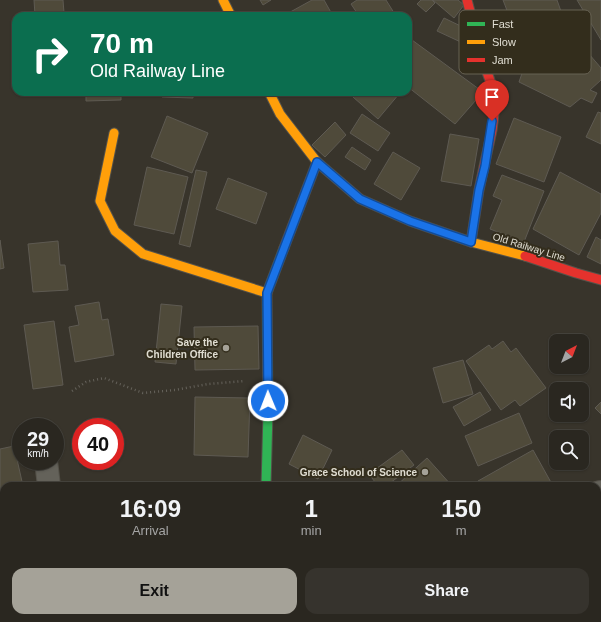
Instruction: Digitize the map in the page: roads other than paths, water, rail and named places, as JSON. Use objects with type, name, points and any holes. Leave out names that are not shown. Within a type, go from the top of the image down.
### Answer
[{"type":"street","points":[[223,0],[229,12]]},
{"type":"street","points":[[467,0],[470,10]]},
{"type":"street","points":[[471,242],[479,190],[492,130],[496,97],[488,74]]},
{"type":"street","name":"Old Railway Line","points":[[271,96],[280,114],[317,162],[360,199],[410,221],[471,242],[524,256],[601,280]]},
{"type":"street","points":[[114,133],[100,201],[115,231],[143,254],[267,293]]},
{"type":"street","points":[[266,482],[268,412],[267,293],[317,162]]},
{"type":"street","points":[[47,470],[49,482]]},
{"type":"place","name":"Save the Children Office","points":[[226,348]]},
{"type":"place","name":"Grace School of Science","points":[[425,472]]}]
